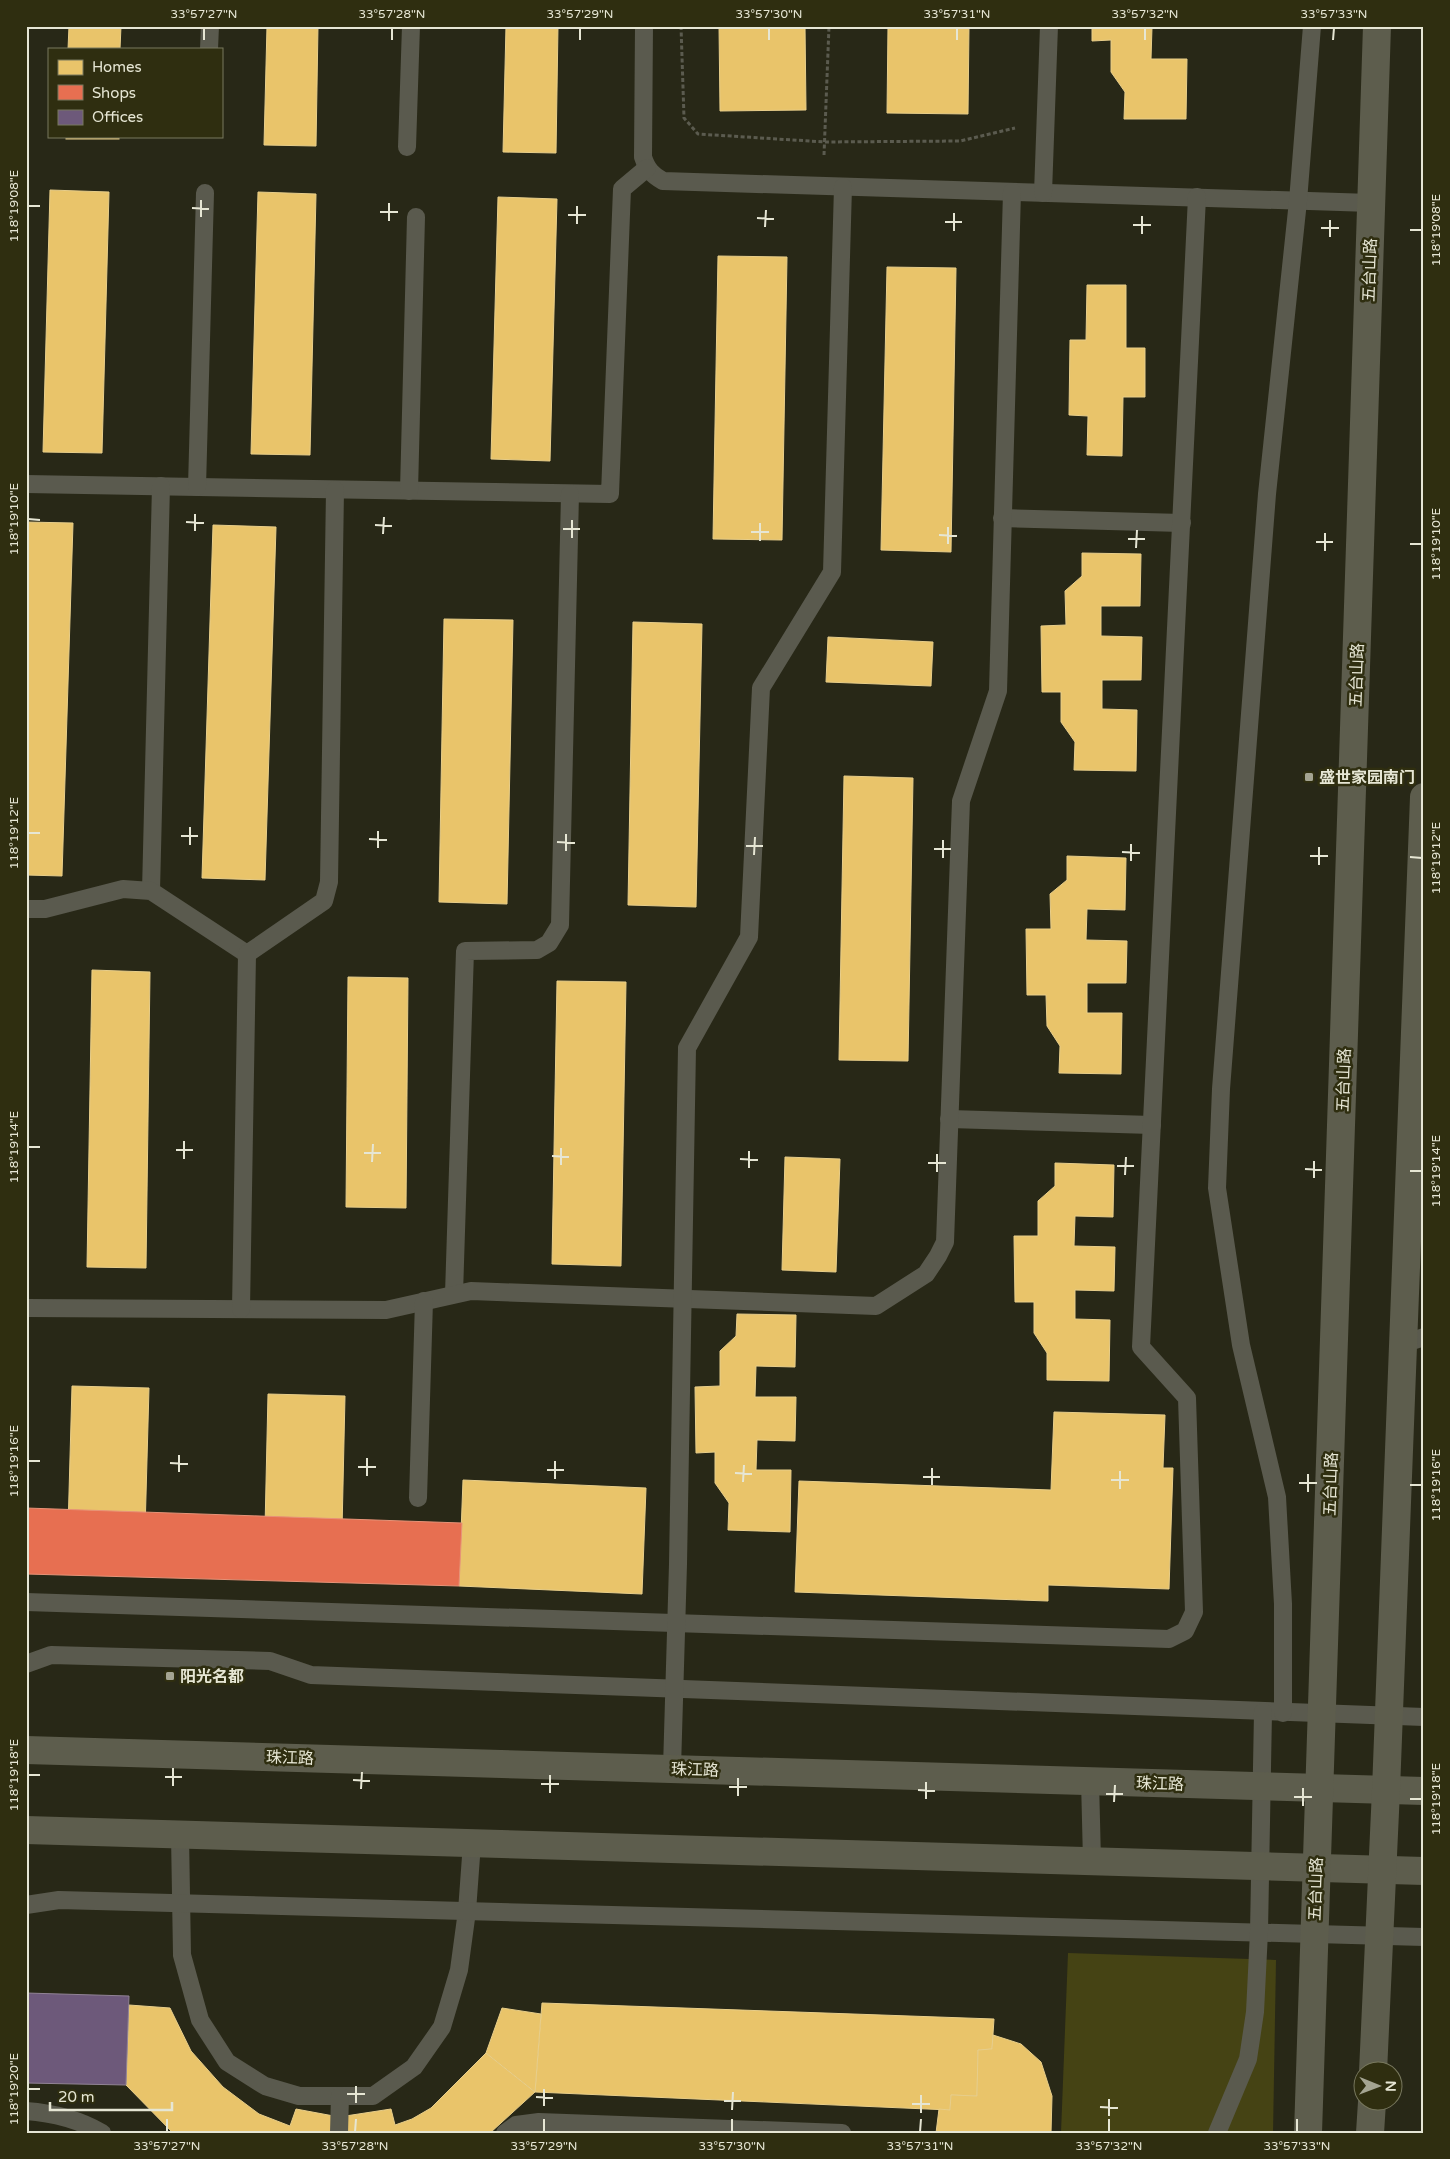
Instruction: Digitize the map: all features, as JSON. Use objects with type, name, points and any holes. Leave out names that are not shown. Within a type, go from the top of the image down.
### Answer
[{"type":"main road","name":"五台山路","points":[[1308,2133],[1315,1867],[1323,1714],[1377,26]]},
{"type":"main road","points":[[1374,2062],[1389,1717],[1413,1340],[1424,797]]},
{"type":"main road","name":"珠江路","points":[[26,1750],[1424,1791]]},
{"type":"main road","points":[[26,1830],[1424,1870]]},
{"type":"main road","points":[[1370,2133],[1371,2112]]},
{"type":"lane","points":[[209,48],[210,26]]},
{"type":"lane","points":[[407,147],[411,26]]},
{"type":"lane","points":[[644,26],[643,157],[647,168],[654,176],[663,181],[1372,203]]},
{"type":"lane","points":[[1043,193],[1049,26]]},
{"type":"lane","points":[[1284,1713],[1283,1604],[1277,1497],[1241,1345],[1217,1188],[1221,1089],[1267,494],[1298,201],[1312,26]]},
{"type":"lane","points":[[26,484],[610,494],[622,189],[647,168]]},
{"type":"lane","points":[[672,1768],[687,1048],[749,937],[761,688],[832,572],[843,187]]},
{"type":"lane","points":[[26,1308],[386,1310],[471,1291],[876,1306],[926,1274],[945,1242],[961,801],[998,692],[1012,192]]},
{"type":"lane","points":[[197,487],[205,193]]},
{"type":"lane","points":[[26,1602],[1170,1639],[1185,1631],[1194,1612],[1187,1398],[1141,1347],[1197,197]]},
{"type":"lane","points":[[409,491],[416,217]]},
{"type":"lane","points":[[152,891],[161,486]]},
{"type":"lane","points":[[247,954],[324,901],[329,882],[335,490]]},
{"type":"lane","points":[[454,1294],[465,951],[537,950],[549,943],[560,925],[570,494]]},
{"type":"lane","points":[[1002,518],[1182,523]]},
{"type":"lane","points":[[26,909],[45,909],[123,889],[152,891],[247,954]]},
{"type":"lane","points":[[241,1309],[247,954]]},
{"type":"lane","points":[[949,1119],[1152,1125]]},
{"type":"lane","points":[[418,1498],[424,1301]]},
{"type":"lane","points":[[26,1664],[51,1655],[270,1661],[311,1675],[1424,1717]]},
{"type":"lane","points":[[1217,2133],[1248,2059],[1255,2012],[1259,1932],[1263,1712]]},
{"type":"lane","points":[[1090,1780],[1092,1861]]},
{"type":"lane","points":[[180,1835],[182,1955],[200,2020],[227,2062],[265,2086],[299,2096],[373,2096],[414,2067],[437,2035],[442,2027],[459,1970],[467,1911],[472,1843]]},
{"type":"lane","points":[[26,1906],[59,1900],[1424,1937]]},
{"type":"lane","points":[[339,2133],[340,2096]]},
{"type":"lane","points":[[26,2112],[46,2112],[80,2121],[102,2133]]},
{"type":"lane","points":[[505,2133],[516,2125],[540,2122],[607,2129],[842,2133]]},
{"type":"path","points":[[681,26],[684,118],[698,134],[825,142],[960,141],[1046,121]]},
{"type":"path","points":[[823,186],[829,26]]},
{"type":"shaded area","points":[[1068,1953],[1276,1960],[1273,2133],[1061,2133]]},
{"type":"building: Homes","points":[[69,26],[121,26],[120,48],[68,48]]},
{"type":"building: Homes","points":[[267,26],[318,26],[316,146],[264,145]]},
{"type":"building: Homes","points":[[506,26],[558,26],[556,153],[503,152]]},
{"type":"building: Homes","points":[[719,26],[805,26],[806,110],[720,111]]},
{"type":"building: Homes","points":[[888,26],[969,26],[968,114],[887,113]]},
{"type":"building: Homes","points":[[1092,26],[1190,26],[1152,27],[1151,59],[1187,59],[1186,119],[1124,119],[1125,92],[1111,72],[1111,40],[1092,41]]},
{"type":"building: Homes","points":[[66,138],[119,138],[119,139]]},
{"type":"building: Homes","points":[[50,190],[109,192],[102,453],[43,452]]},
{"type":"building: Homes","points":[[258,192],[316,194],[310,455],[251,454]]},
{"type":"building: Homes","points":[[498,197],[557,199],[550,461],[491,459]]},
{"type":"building: Homes","points":[[718,256],[787,257],[782,540],[713,539]]},
{"type":"building: Homes","points":[[887,267],[956,268],[951,552],[881,550]]},
{"type":"building: Homes","points":[[1087,285],[1126,285],[1126,348],[1145,348],[1145,397],[1123,397],[1122,456],[1087,455],[1088,416],[1069,415],[1070,340],[1086,340]]},
{"type":"building: Homes","points":[[26,522],[73,523],[62,876],[26,875]]},
{"type":"building: Homes","points":[[213,525],[276,527],[265,880],[202,878]]},
{"type":"building: Homes","points":[[1082,553],[1141,554],[1140,606],[1101,606],[1101,636],[1142,637],[1141,680],[1102,680],[1102,709],[1137,710],[1136,771],[1074,770],[1075,742],[1061,722],[1061,692],[1042,692],[1041,626],[1066,625],[1065,591],[1082,576]]},
{"type":"building: Homes","points":[[444,619],[513,620],[507,904],[439,902]]},
{"type":"building: Homes","points":[[633,622],[702,624],[696,907],[628,905]]},
{"type":"building: Homes","points":[[828,637],[933,642],[931,686],[826,682]]},
{"type":"building: Homes","points":[[844,776],[913,778],[908,1061],[839,1060]]},
{"type":"building: Homes","points":[[1067,856],[1126,858],[1125,910],[1087,909],[1086,940],[1127,941],[1126,983],[1087,983],[1087,1013],[1122,1013],[1121,1074],[1059,1073],[1060,1046],[1047,1026],[1046,995],[1027,995],[1026,929],[1051,929],[1050,894],[1067,880]]},
{"type":"building: Homes","points":[[92,970],[150,972],[146,1268],[87,1267]]},
{"type":"building: Homes","points":[[348,977],[408,978],[406,1208],[346,1207]]},
{"type":"building: Homes","points":[[557,981],[626,982],[621,1266],[552,1264]]},
{"type":"building: Homes","points":[[785,1157],[840,1159],[836,1272],[782,1270]]},
{"type":"building: Homes","points":[[1055,1163],[1114,1165],[1113,1217],[1075,1216],[1074,1246],[1115,1247],[1114,1291],[1075,1290],[1075,1319],[1110,1320],[1109,1381],[1047,1380],[1047,1353],[1034,1333],[1034,1302],[1015,1302],[1014,1236],[1038,1236],[1038,1201],[1055,1186]]},
{"type":"building: Homes","points":[[737,1314],[796,1315],[795,1367],[756,1366],[755,1397],[796,1397],[795,1441],[757,1440],[756,1470],[791,1470],[790,1532],[728,1530],[729,1503],[715,1483],[715,1452],[696,1453],[695,1387],[720,1386],[720,1351],[736,1336]]},
{"type":"building: Homes","points":[[72,1386],[149,1388],[144,1567],[67,1565]]},
{"type":"building: Homes","points":[[268,1394],[345,1396],[341,1575],[264,1573]]},
{"type":"building: Homes","points":[[1054,1412],[1165,1415],[1163,1468],[1173,1468],[1169,1589],[1048,1585],[1048,1601],[795,1592],[799,1481],[1051,1490]]},
{"type":"building: Homes","points":[[463,1480],[646,1488],[642,1594],[459,1586]]},
{"type":"building: Homes","points":[[542,2003],[994,2019],[992,2049],[978,2050],[977,2096],[951,2095],[950,2110],[535,2092]]},
{"type":"building: Homes","points":[[129,2005],[170,2008],[191,2051],[223,2087],[259,2114],[290,2126],[296,2109],[339,2117],[391,2109],[395,2125],[412,2119],[431,2108],[486,2053],[535,2092],[490,2133],[173,2133],[126,2085]]},
{"type":"building: Homes","points":[[502,2008],[541,2014],[535,2092],[486,2053]]},
{"type":"building: Homes","points":[[993,2035],[1021,2044],[1041,2062],[1052,2096],[1051,2133],[936,2133],[939,2109],[950,2110],[951,2095],[977,2096],[978,2050],[992,2049]]},
{"type":"building: Shops","points":[[26,1508],[462,1523],[459,1586],[26,1574]]},
{"type":"building: Offices","points":[[26,1993],[129,1996],[126,2085],[26,2083]]},
{"type":"place","name":"盛世家园南门","points":[[1309,777]]},
{"type":"place","name":"阳光名都","points":[[170,1676]]}]
